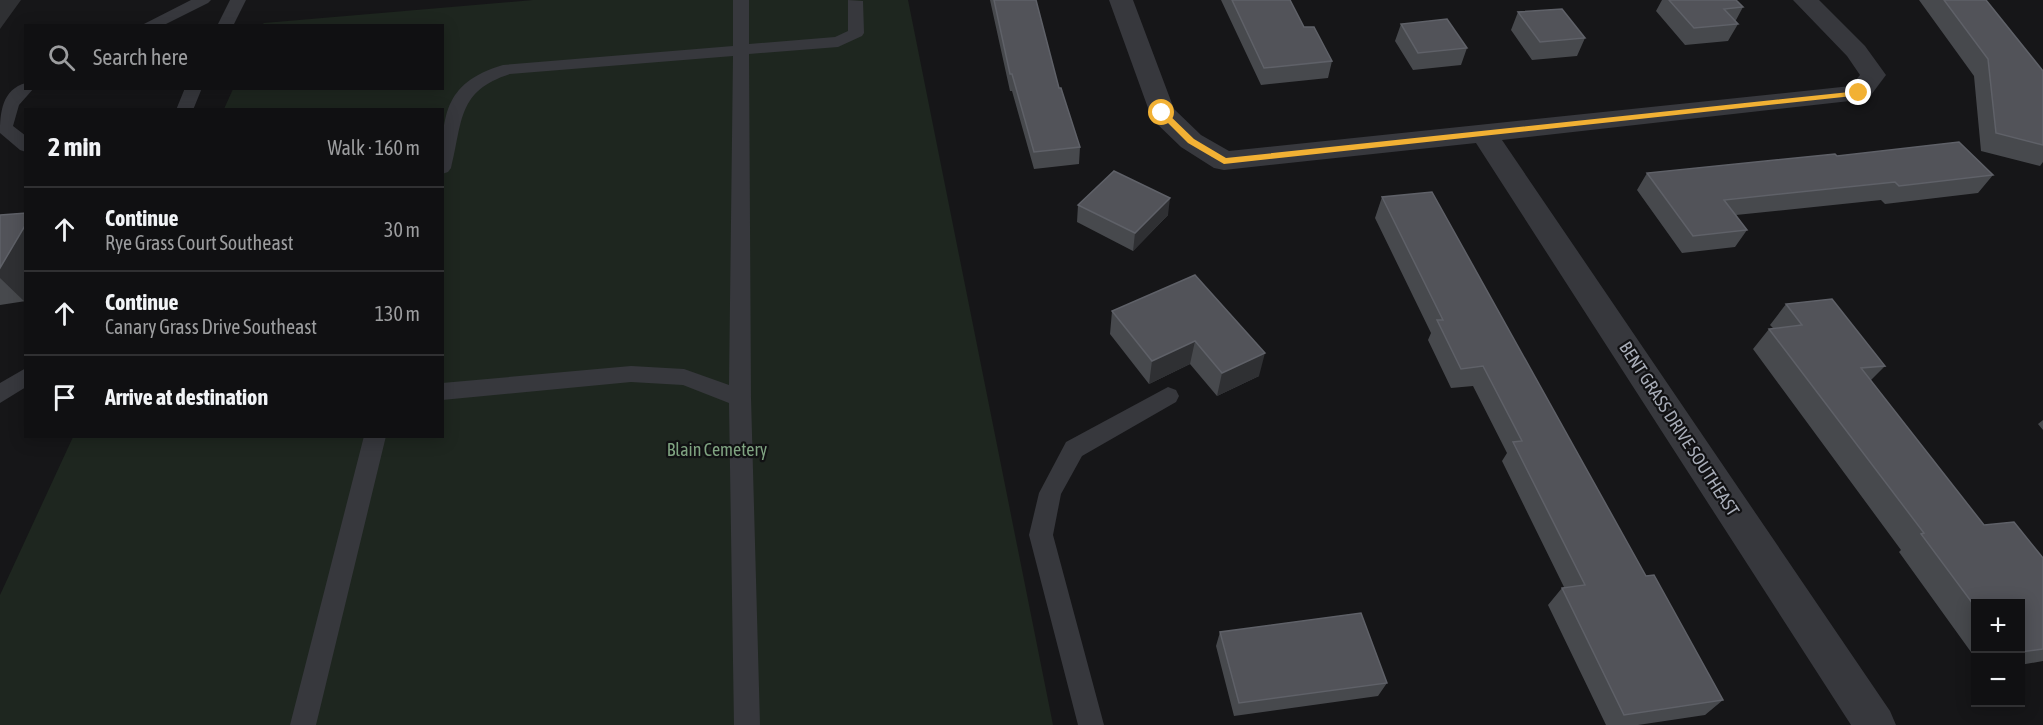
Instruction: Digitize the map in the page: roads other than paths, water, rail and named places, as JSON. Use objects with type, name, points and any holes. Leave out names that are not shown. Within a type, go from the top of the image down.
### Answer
[{"type":"street","points":[[1121,0],[1162,113],[1191,141],[1224,161],[1859,93],[1874,75],[1856,51],[1805,0]]},
{"type":"street","name":"BENT GRASS DRIVE SOUTHEAST","points":[[1483,132],[1875,725]]},
{"type":"lane","points":[[152,24],[203,0]]},
{"type":"lane","points":[[226,24],[238,0]]},
{"type":"lane","points":[[741,0],[740,398],[747,725]]},
{"type":"lane","points":[[444,160],[460,99],[474,84],[489,75],[509,69],[740,52],[838,42],[856,33],[855,1]]},
{"type":"lane","points":[[24,90],[11,103],[4,127],[24,144]]},
{"type":"lane","points":[[185,108],[193,90]]},
{"type":"lane","points":[[444,392],[631,374],[684,377],[740,398]]},
{"type":"lane","points":[[0,394],[24,376]]},
{"type":"lane","points":[[1090,725],[1041,535],[1050,493],[1074,449],[1168,396]]},
{"type":"lane","points":[[303,725],[375,438]]},
{"type":"park label","name":"Blain Cemetery","points":[[717,450]]}]
